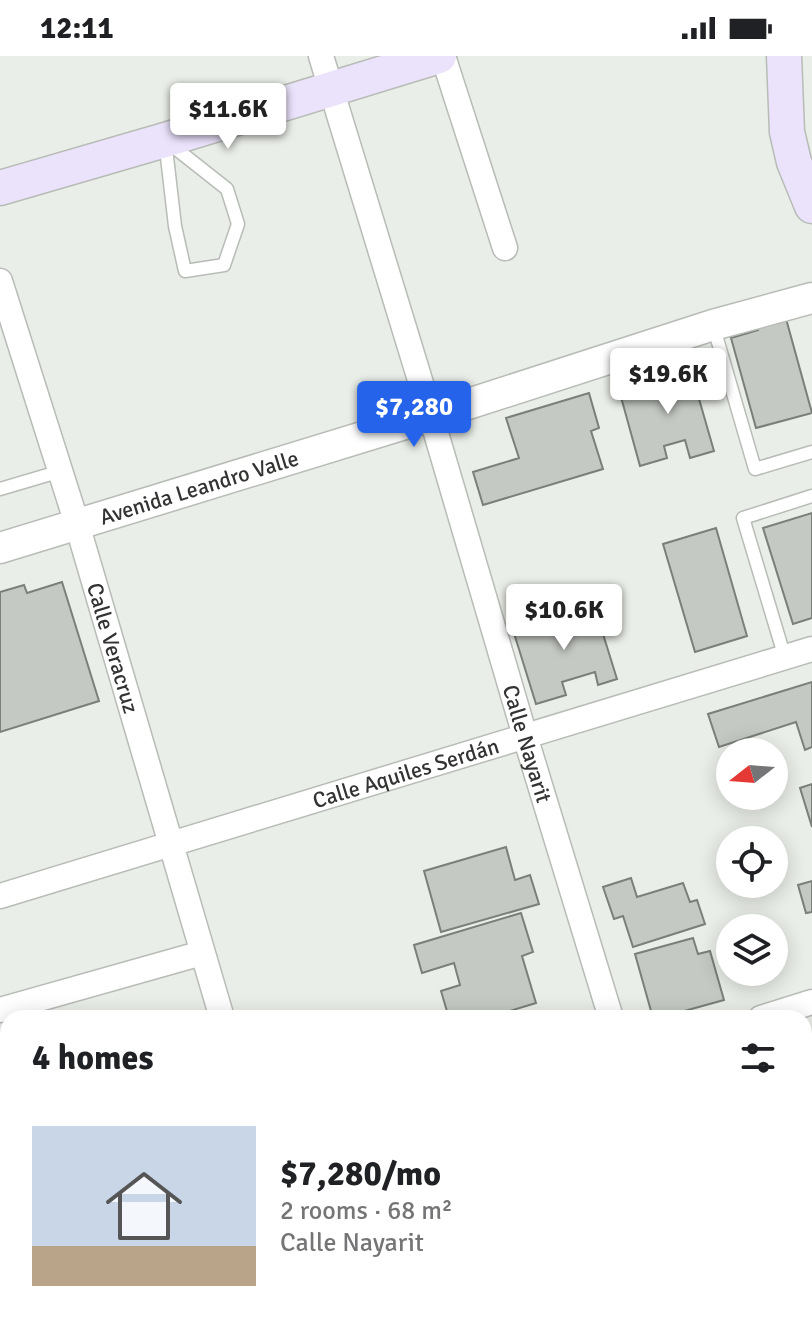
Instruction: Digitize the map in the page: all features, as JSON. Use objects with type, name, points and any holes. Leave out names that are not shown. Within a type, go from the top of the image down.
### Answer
[{"type":"main road","points":[[0,188],[441,56]]},
{"type":"main road","points":[[784,56],[787,132],[794,162],[812,206]]},
{"type":"street","name":"Calle Nayarit","points":[[321,56],[609,1010]]},
{"type":"street","points":[[441,56],[505,248]]},
{"type":"street","name":"Calle Veracruz","points":[[0,281],[77,524],[220,1010]]},
{"type":"street","name":"Avenida Leandro Valle","points":[[0,548],[431,416],[713,325],[812,298]]},
{"type":"street","name":"Calle Aquiles Serdán","points":[[0,896],[812,649]]},
{"type":"street","points":[[0,1010],[202,953]]},
{"type":"street","points":[[786,1010],[812,1002]]},
{"type":"lane","points":[[165,140],[227,189],[238,224],[224,265],[185,271],[175,226],[165,140]]},
{"type":"lane","points":[[713,325],[755,469],[812,452]]},
{"type":"lane","points":[[0,489],[61,471]]},
{"type":"lane","points":[[785,658],[743,518],[812,496]]},
{"type":"building","points":[[785,315],[812,413],[756,428],[731,338],[758,330],[756,323]]},
{"type":"building","points":[[689,356],[714,451],[690,458],[685,440],[664,446],[667,458],[640,466],[621,397],[668,384],[662,364]]},
{"type":"building","points":[[589,393],[599,428],[591,431],[603,469],[483,505],[473,472],[519,458],[506,418]]},
{"type":"building","points":[[812,513],[812,618],[793,624],[763,528]]},
{"type":"building","points":[[716,528],[747,636],[695,652],[663,544]]},
{"type":"building","points":[[62,582],[99,701],[0,732],[0,592],[24,585],[27,593]]},
{"type":"building","points":[[594,605],[617,679],[598,685],[595,672],[562,682],[566,695],[536,704],[513,630]]},
{"type":"building","points":[[812,682],[812,747],[805,750],[796,722],[747,738],[716,738],[708,714]]},
{"type":"building","points":[[812,784],[812,827],[800,788]]},
{"type":"building","points":[[506,847],[515,880],[530,875],[539,904],[441,932],[424,871]]},
{"type":"building","points":[[631,878],[637,897],[683,883],[690,902],[697,900],[705,924],[633,947],[623,916],[614,919],[603,887]]},
{"type":"building","points":[[812,881],[812,912],[806,913],[798,885]]},
{"type":"building","points":[[521,913],[533,952],[522,956],[536,1003],[513,1010],[447,1010],[441,991],[460,985],[454,963],[422,973],[414,945]]},
{"type":"building","points":[[693,938],[698,954],[710,951],[716,986],[720,986],[724,1000],[688,1010],[651,1010],[635,954]]}]
